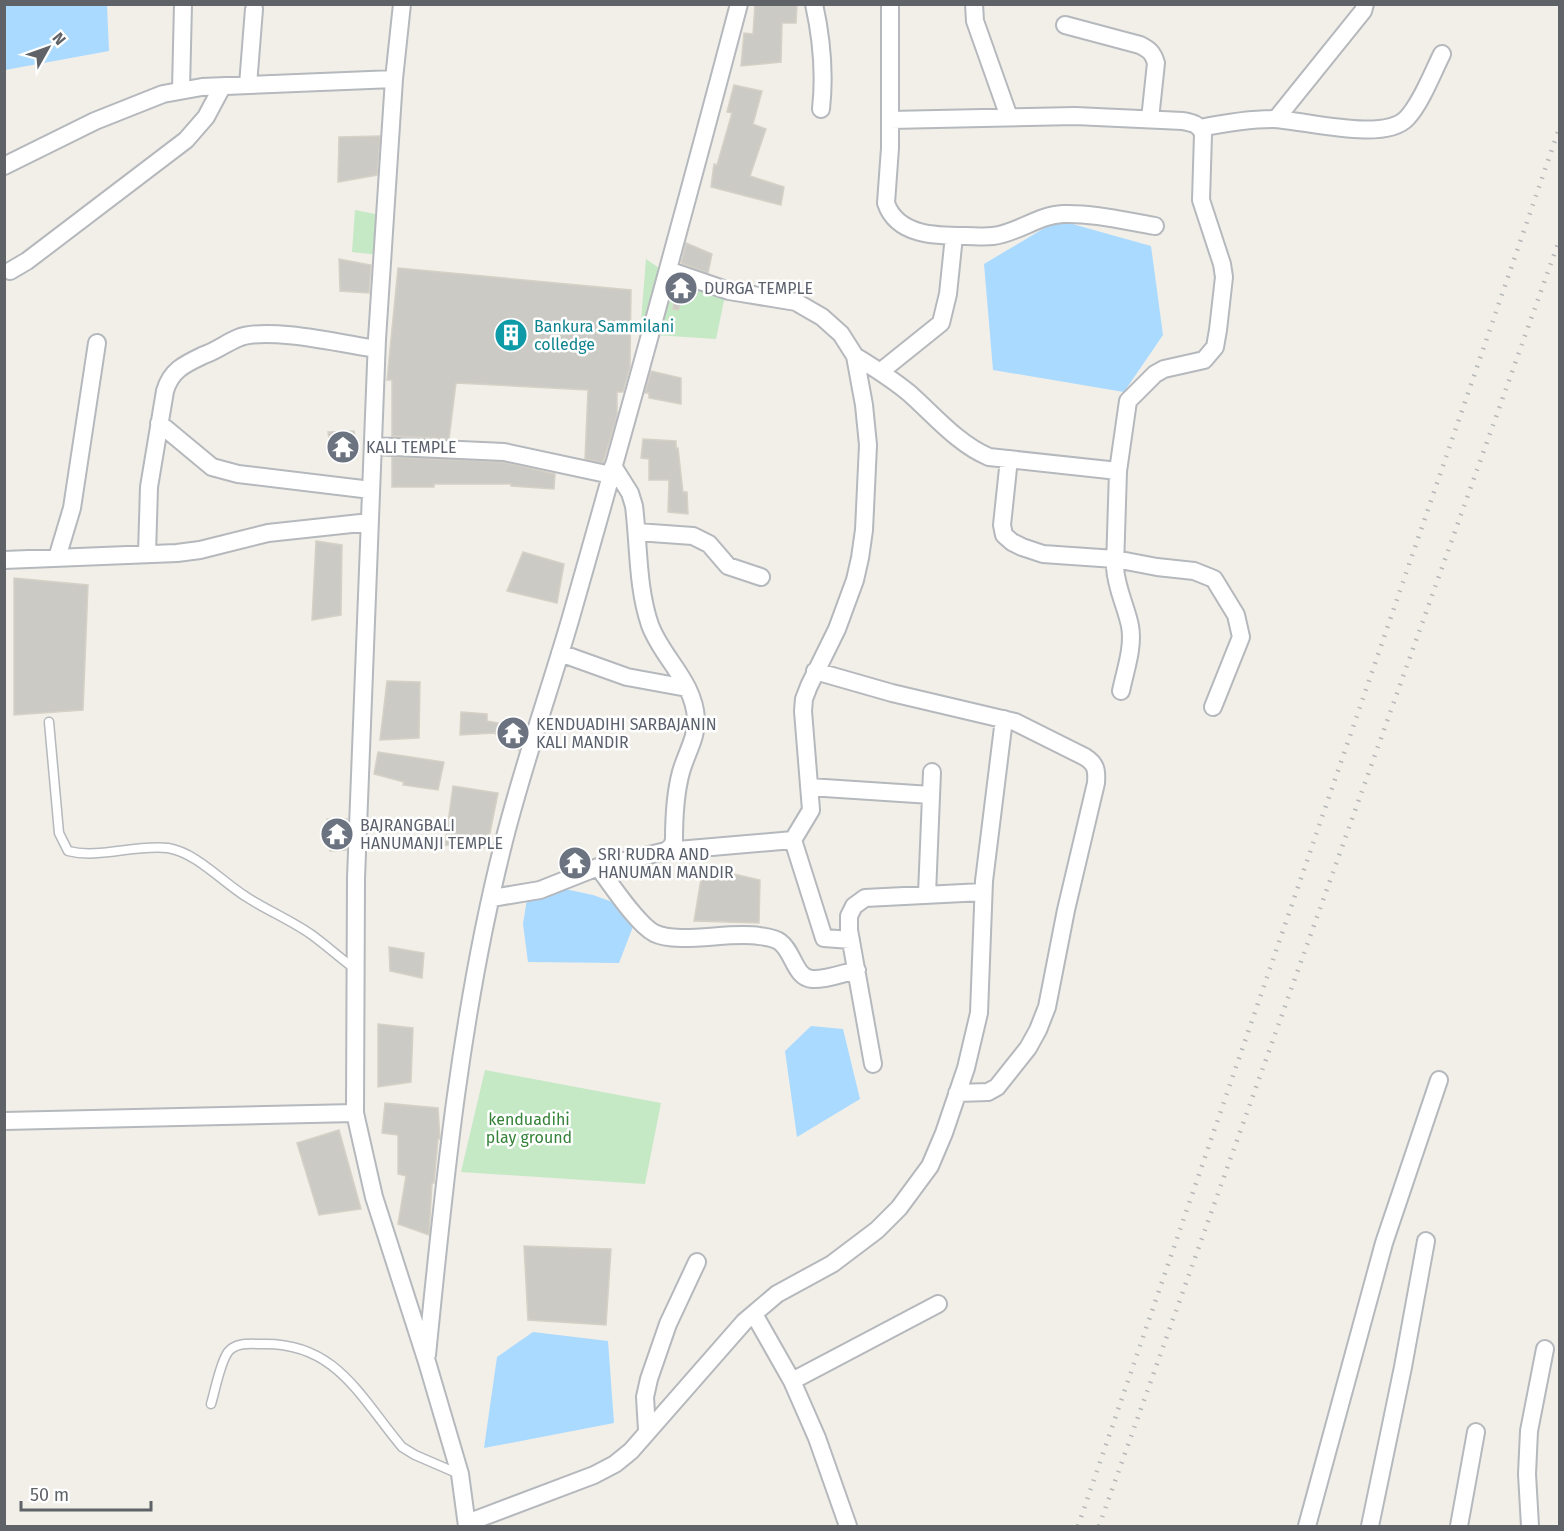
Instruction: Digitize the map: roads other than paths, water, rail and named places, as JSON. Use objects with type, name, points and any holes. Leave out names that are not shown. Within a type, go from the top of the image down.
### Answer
[{"type":"street","points":[[181,90],[183,4]]},
{"type":"street","points":[[402,4],[394,79],[376,349],[356,878],[355,1113],[374,1197],[460,1474],[467,1525],[594,1475],[623,1458],[716,1352],[754,1314],[777,1294],[832,1264],[877,1230],[899,1208],[930,1166],[966,1068],[980,1013],[983,892],[1004,718]]},
{"type":"street","points":[[427,1362],[438,1238],[454,1115],[472,993],[503,844],[612,470],[739,4]]},
{"type":"street","points":[[814,4],[823,54],[824,80],[821,109]]},
{"type":"street","points":[[890,4],[890,120],[886,204],[889,212],[901,223],[922,234],[954,236],[993,236],[1062,214],[1155,226]]},
{"type":"street","points":[[974,4],[975,21],[1009,117]]},
{"type":"street","points":[[1276,119],[1358,18],[1365,4]]},
{"type":"street","points":[[248,85],[254,9]]},
{"type":"street","points":[[1065,25],[1140,45],[1154,55],[1156,63],[1150,119]]},
{"type":"street","points":[[1200,128],[1242,120],[1276,119],[1386,129],[1406,119],[1442,54]]},
{"type":"street","points":[[4,166],[95,121],[163,94],[181,90],[248,85],[394,79]]},
{"type":"street","points":[[10,271],[27,261],[186,140],[206,117],[222,87]]},
{"type":"street","points":[[890,120],[1075,116],[1150,119],[1194,123],[1203,134],[1201,201],[1222,264],[1224,290],[1215,347],[1204,360],[1164,369],[1155,374],[1133,393],[1125,411],[1118,471],[1115,559],[1116,579],[1130,627],[1131,640],[1121,691]]},
{"type":"street","points":[[880,372],[941,323],[948,294],[954,236]]},
{"type":"street","points":[[668,270],[729,291],[778,297],[796,302],[822,317],[841,334],[855,356],[864,405],[868,445],[864,530],[855,580],[837,629],[815,671],[804,699],[811,810],[793,840],[824,938],[851,940]]},
{"type":"street","points":[[147,554],[149,487],[159,423],[168,379],[176,370],[185,363],[219,349],[238,338],[274,333],[376,349]]},
{"type":"street","points":[[57,558],[72,508],[97,343]]},
{"type":"street","points":[[855,356],[907,392],[965,444],[989,458],[1118,471]]},
{"type":"street","points":[[159,423],[212,467],[249,476],[371,490]]},
{"type":"street","points":[[373,446],[504,452],[612,470],[630,494],[638,532],[643,596],[650,624],[687,688],[696,717],[696,731],[681,773],[676,796],[674,840],[672,846],[666,850]]},
{"type":"street","points":[[1009,459],[1002,525],[1005,535],[1022,547],[1044,554],[1115,559],[1194,571],[1214,579],[1236,615],[1241,637],[1213,707]]},
{"type":"street","points":[[4,560],[200,550],[268,533],[370,522]]},
{"type":"street","points":[[638,532],[693,536],[716,549],[728,566],[761,577]]},
{"type":"street","points":[[560,653],[627,676],[687,688]]},
{"type":"street","points":[[815,671],[892,693],[1004,718],[1093,762],[1097,774],[1096,783],[1066,910],[1047,1007],[1038,1030],[1028,1048],[997,1087],[988,1092],[957,1093]]},
{"type":"street","points":[[927,894],[932,772]]},
{"type":"street","points":[[809,787],[931,795]]},
{"type":"street","points":[[492,898],[540,890],[598,867],[666,850],[793,840]]},
{"type":"street","points":[[598,867],[645,926],[660,936],[760,936],[782,943],[801,974],[807,978],[814,979],[857,970]]},
{"type":"street","points":[[873,1064],[851,940],[849,916],[854,906],[865,898],[983,892]]},
{"type":"street","points":[[1307,1527],[1384,1243],[1439,1080]]},
{"type":"street","points":[[4,1121],[355,1113]]},
{"type":"street","points":[[1370,1527],[1426,1241]]},
{"type":"street","points":[[647,1430],[645,1397],[649,1379],[668,1324],[697,1262]]},
{"type":"street","points":[[792,1381],[938,1304]]},
{"type":"street","points":[[754,1314],[792,1381],[817,1438],[848,1527]]},
{"type":"street","points":[[1530,1527],[1527,1474],[1529,1431],[1545,1349]]},
{"type":"street","points":[[1459,1527],[1476,1432]]},
{"type":"lane","points":[[49,722],[59,833],[68,851],[101,853],[167,848],[178,851],[189,856],[245,896],[312,935],[355,969]]},
{"type":"lane","points":[[211,1404],[226,1355],[231,1349],[238,1345],[293,1346],[312,1352],[341,1371],[402,1447],[460,1474]]},
{"type":"water","points":[[5,4],[107,5],[109,51],[5,70]]},
{"type":"water","points":[[1058,220],[1151,246],[1163,335],[1124,392],[993,370],[984,264]]},
{"type":"water","points":[[565,889],[593,895],[618,904],[634,924],[619,963],[528,962],[523,924],[527,899]]},
{"type":"water","points":[[811,1026],[843,1029],[860,1099],[797,1137],[785,1051]]},
{"type":"water","points":[[533,1332],[608,1341],[614,1423],[484,1448],[497,1357]]},
{"type":"railway","points":[[1078,1526],[1560,126]]},
{"type":"railway","points":[[1099,1526],[1560,238]]},
{"type":"place","name":"DURGA TEMPLE","points":[[681,288]]},
{"type":"place","name":"Bankura Sammilani colledge","points":[[511,335]]},
{"type":"place","name":"KALI TEMPLE","points":[[343,447]]},
{"type":"place","name":"KENDUADIHI SARBAJANIN KALI MANDIR","points":[[513,733]]},
{"type":"place","name":"BAJRANGBALI HANUMANJI TEMPLE","points":[[337,834]]},
{"type":"place","name":"SRI RUDRA AND HANUMAN MANDIR","points":[[575,863]]},
{"type":"park label","name":"kenduadihi play ground","points":[[529,1128]]}]
